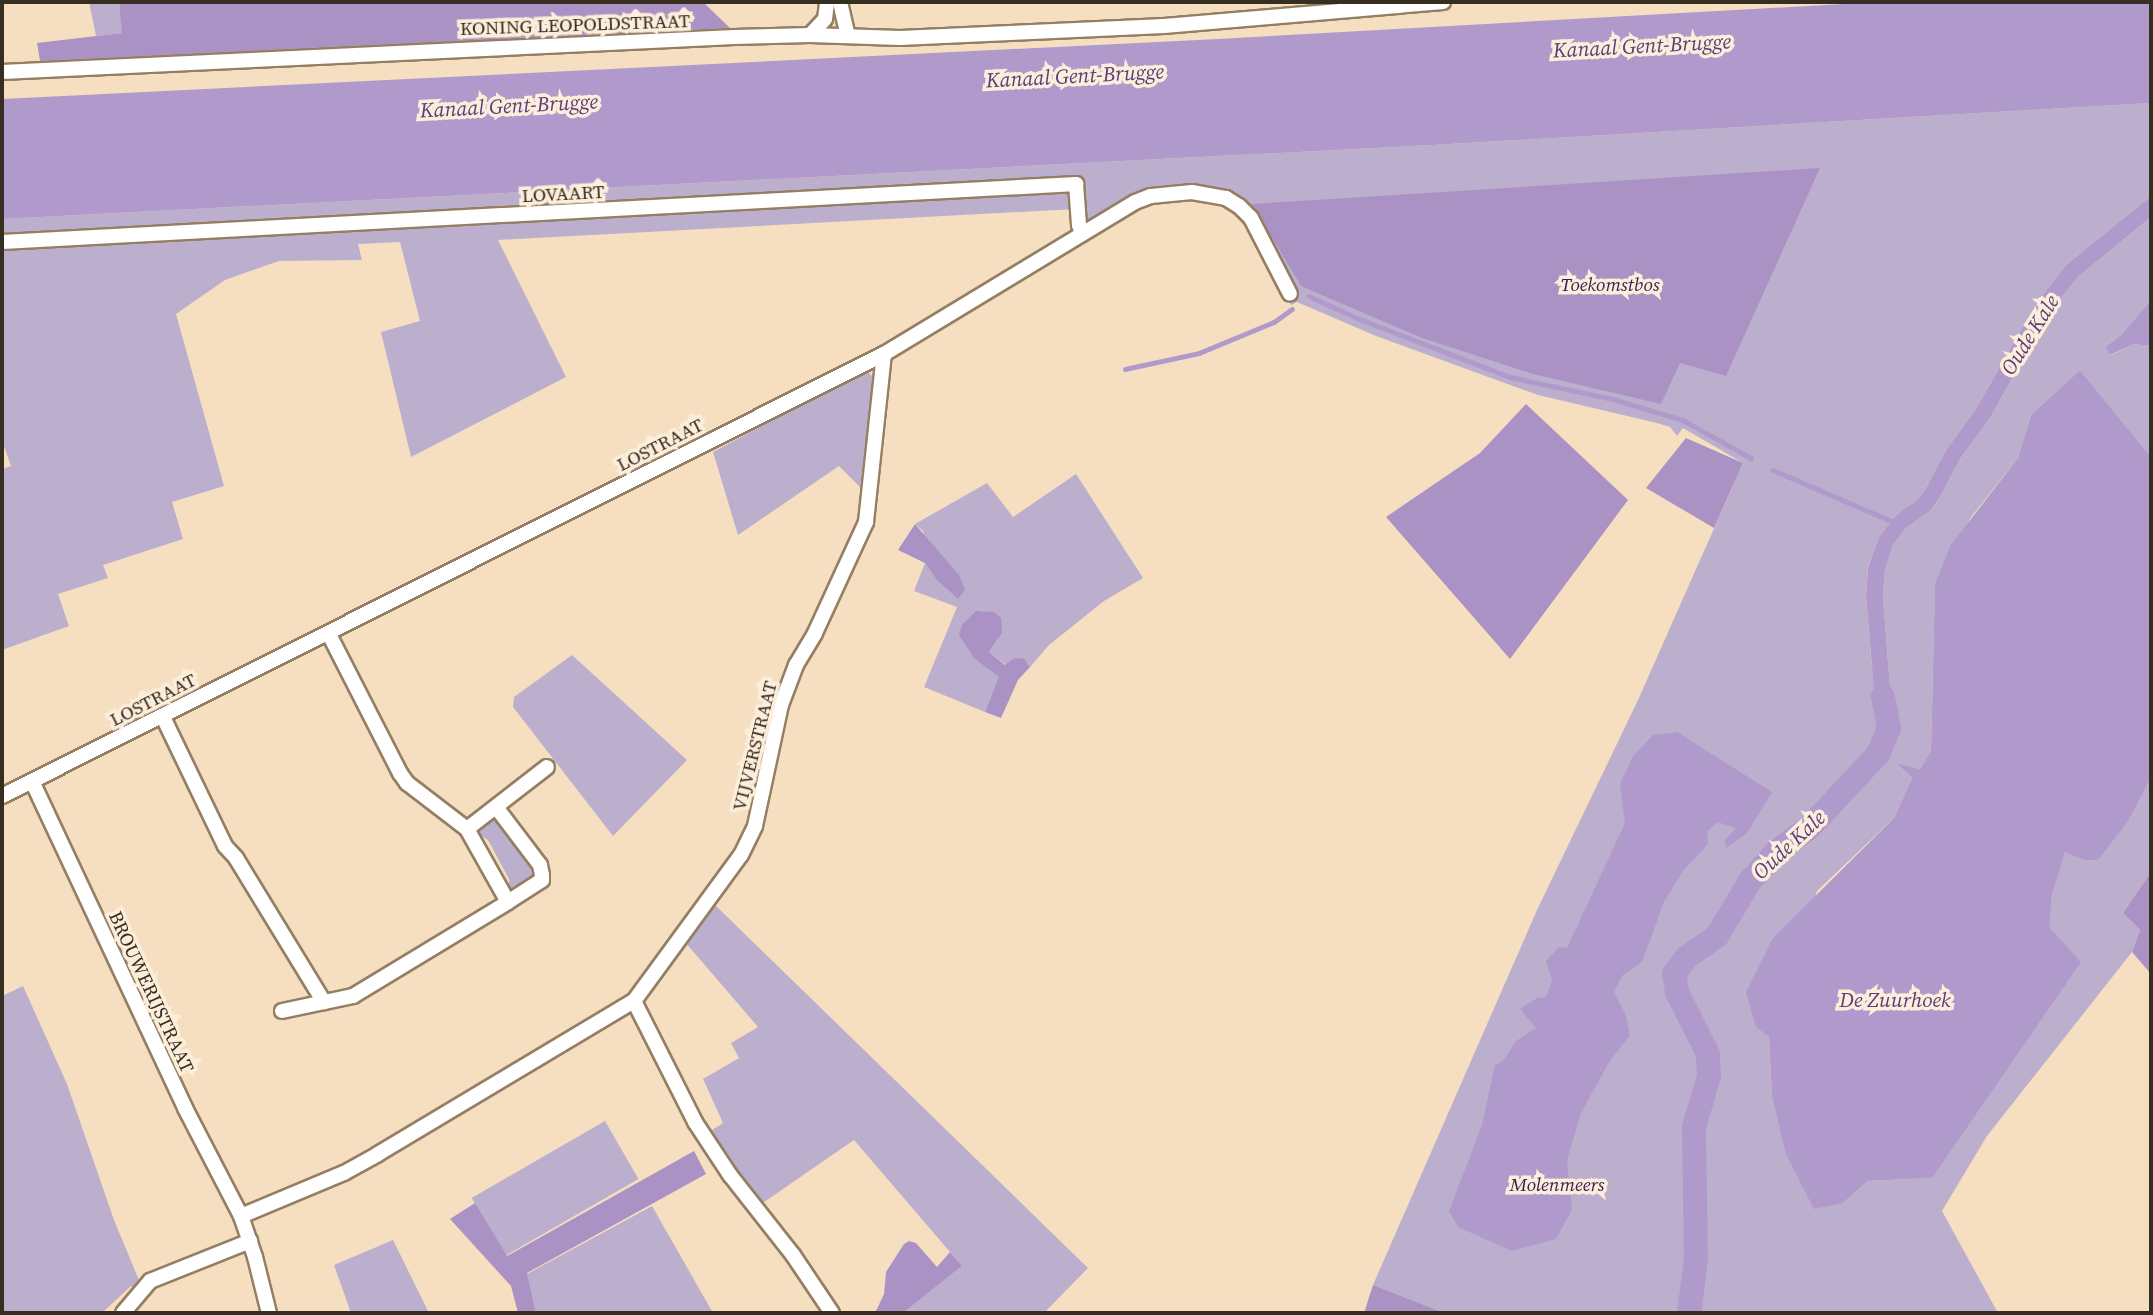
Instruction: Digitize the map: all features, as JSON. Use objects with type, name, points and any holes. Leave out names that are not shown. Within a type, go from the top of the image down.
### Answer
[{"type":"street","points":[[810,35],[825,19],[827,2]]},
{"type":"street","points":[[840,2],[848,36]]},
{"type":"street","name":"KONING LEOPOLDSTRAAT","points":[[2,72],[387,52],[810,35],[900,38],[1164,26],[1443,2]]},
{"type":"street","name":"LOVAART","points":[[2,242],[1076,184],[1082,233]]},
{"type":"street","name":"LOSTRAAT","points":[[2,796],[884,354],[1082,233],[1151,196],[1192,192],[1226,198],[1251,218],[1290,294]]},
{"type":"street","name":"VIJVERSTRAAT","points":[[634,1001],[741,855],[754,826],[781,705],[796,665],[815,633],[866,522],[884,354]]},
{"type":"street","points":[[329,634],[403,777],[467,829],[508,902]]},
{"type":"street","points":[[163,717],[225,846],[236,858],[324,1002]]},
{"type":"street","points":[[467,829],[547,767]]},
{"type":"street","name":"BROUWERIJSTRAAT","points":[[33,781],[185,1108],[241,1216],[269,1313]]},
{"type":"street","points":[[282,1012],[353,996],[542,880],[540,865],[496,807]]},
{"type":"street","points":[[241,1216],[344,1173],[634,1001],[695,1122],[730,1175],[793,1255],[832,1313]]},
{"type":"street","points":[[123,1313],[149,1281],[250,1241]]},
{"type":"green space","points":[[89,2],[119,2],[123,33],[96,36]]},
{"type":"green space","points":[[119,2],[703,2],[730,28],[40,61],[37,43],[122,33]]},
{"type":"green space","points":[[2151,103],[2151,196],[2066,265],[2035,305],[1976,409],[1946,450],[1926,488],[1918,499],[1895,516],[1879,537],[1868,566],[1866,596],[1872,668],[1889,727],[1891,701],[1883,596],[1885,570],[1893,545],[1906,528],[1930,511],[1940,497],[1960,459],[1990,418],[2048,314],[2078,277],[2151,217],[2151,300],[2121,335],[2105,347],[2111,355],[2133,344],[2151,346],[2151,457],[2080,370],[2031,415],[2018,458],[1971,517],[1935,584],[1931,751],[1920,769],[1898,765],[1912,778],[1894,818],[1817,891],[1769,1037],[1772,1096],[1843,1203],[1868,1181],[1932,1178],[2048,927],[2052,896],[2065,851],[2084,860],[2129,820],[2151,778],[2151,872],[2123,913],[2140,930],[2132,952],[1987,1136],[1942,1211],[1998,1313],[1696,1313],[1702,1262],[1700,1128],[1687,1126],[1690,1267],[1682,1313],[1445,1313],[1373,1285],[1537,910],[1638,700],[1743,463],[1683,428],[1677,436],[1670,427],[1657,423],[1538,395],[1376,336],[1297,302],[1291,305],[1287,298],[1298,292],[1276,251],[1260,225],[1226,198],[1170,193],[1082,233],[1076,209],[498,240],[566,377],[411,457],[381,332],[420,321],[400,242],[358,244],[362,260],[279,261],[225,280],[176,314],[224,486],[172,502],[183,539],[103,565],[108,578],[58,594],[69,626],[2,650],[2,469],[11,466],[2,441],[2,219],[1432,145]]},
{"type":"green space","name":"Toekomstbos","points":[[1820,168],[1726,376],[1680,363],[1661,404],[1533,374],[1422,338],[1301,286],[1252,204]]},
{"type":"green space","points":[[869,373],[874,378],[864,491],[839,466],[738,535],[713,452],[860,374]]},
{"type":"green space","points":[[1526,404],[1628,500],[1510,659],[1386,517],[1480,453]]},
{"type":"green space","points":[[1686,438],[1743,463],[1714,528],[1646,488]]},
{"type":"green space","points":[[1076,474],[1143,578],[1104,601],[1049,645],[1030,667],[1024,658],[1006,665],[989,652],[998,639],[983,610],[990,670],[1000,677],[985,712],[924,687],[957,607],[914,591],[925,563],[936,579],[923,531],[915,524],[987,483],[1013,517]]},
{"type":"green space","points":[[915,524],[959,575],[965,590],[958,599],[936,579],[925,563],[898,550]]},
{"type":"green space","points":[[976,611],[994,612],[1001,618],[1002,633],[989,652],[1005,665],[1013,659],[1024,658],[1030,667],[1018,680],[1001,718],[985,712],[999,677],[974,658],[959,635],[962,625]]},
{"type":"green space","points":[[572,655],[687,760],[613,836],[513,707],[514,697]]},
{"type":"green space","points":[[497,819],[537,869],[537,878],[516,890],[509,887],[509,879],[488,840],[477,833],[478,827]]},
{"type":"green space","points":[[2151,872],[2151,974],[2132,952],[2140,930],[2123,913]]},
{"type":"green space","points":[[714,904],[1088,1268],[1044,1313],[903,1313],[962,1266],[854,1140],[760,1205],[709,1132],[723,1123],[703,1079],[739,1058],[731,1043],[758,1027],[685,942]]},
{"type":"green space","points":[[23,986],[67,1084],[114,1220],[141,1285],[135,1291],[131,1286],[102,1313],[2,1313],[2,996]]},
{"type":"green space","points":[[605,1121],[638,1179],[505,1256],[472,1198]]},
{"type":"green space","points":[[694,1151],[706,1174],[527,1273],[536,1313],[518,1313],[511,1286],[450,1219],[475,1203],[507,1256]]},
{"type":"green space","points":[[652,1206],[713,1313],[536,1313],[527,1274]]},
{"type":"green space","points":[[393,1240],[429,1313],[351,1313],[334,1265]]},
{"type":"green space","points":[[909,1241],[916,1243],[937,1267],[950,1252],[962,1266],[903,1313],[875,1313],[884,1294],[886,1272],[904,1244]]},
{"type":"green space","points":[[1373,1285],[1445,1313],[1364,1313]]},
{"type":"water","name":"Kanaal Gent-Brugge","points":[[1879,2],[2151,2],[2151,103],[1432,145],[2,219],[2,99],[1218,39]]},
{"type":"water","points":[[2151,196],[2151,217],[2078,277],[2048,314],[1990,418],[1960,459],[1940,497],[1930,511],[1906,528],[1893,545],[1885,570],[1883,596],[1891,701],[1889,728],[1875,702],[1866,596],[1868,567],[1879,537],[1895,516],[1918,499],[1926,488],[1946,450],[1976,409],[2035,305],[2066,265]]},
{"type":"water","points":[[2151,300],[2151,346],[2133,344],[2110,355],[2105,347],[2121,335]]},
{"type":"water","name":"De Zuurhoek","points":[[2080,370],[2151,457],[2151,778],[2129,820],[2098,860],[2084,860],[2065,852],[2052,896],[2049,927],[2081,962],[1932,1178],[1868,1181],[1843,1203],[1814,1209],[1786,1154],[1772,1096],[1769,1037],[1756,1027],[1746,992],[1773,938],[1894,818],[1912,778],[1897,764],[1920,769],[1931,751],[1935,584],[1950,546],[2018,458],[2031,415]]},
{"type":"water","name":"Molenmeers","points":[[1677,732],[1772,792],[1747,833],[1726,848],[1725,840],[1736,828],[1717,822],[1707,832],[1708,844],[1683,871],[1664,902],[1642,962],[1623,975],[1614,992],[1626,1015],[1630,1035],[1608,1064],[1581,1113],[1567,1160],[1572,1210],[1556,1239],[1512,1251],[1458,1227],[1449,1211],[1482,1125],[1495,1065],[1503,1061],[1516,1041],[1536,1028],[1520,1009],[1537,998],[1546,997],[1552,981],[1546,961],[1559,947],[1567,948],[1625,823],[1620,784],[1633,756],[1653,735]]},
{"type":"waterway","points":[[1309,296],[1357,318],[1510,377],[1613,399],[1683,420],[1751,458]]},
{"type":"waterway","points":[[1125,369],[1199,353],[1274,322],[1292,309]]},
{"type":"waterway","points":[[1773,470],[1894,522]]},
{"type":"waterway","name":"Oude Kale","points":[[1689,1313],[1696,1260],[1694,1127],[1709,1076],[1708,1054],[1677,992],[1674,974],[1687,957],[1717,936],[1750,881],[1777,851],[1809,828],[1878,754],[1889,728],[1883,697]]}]
